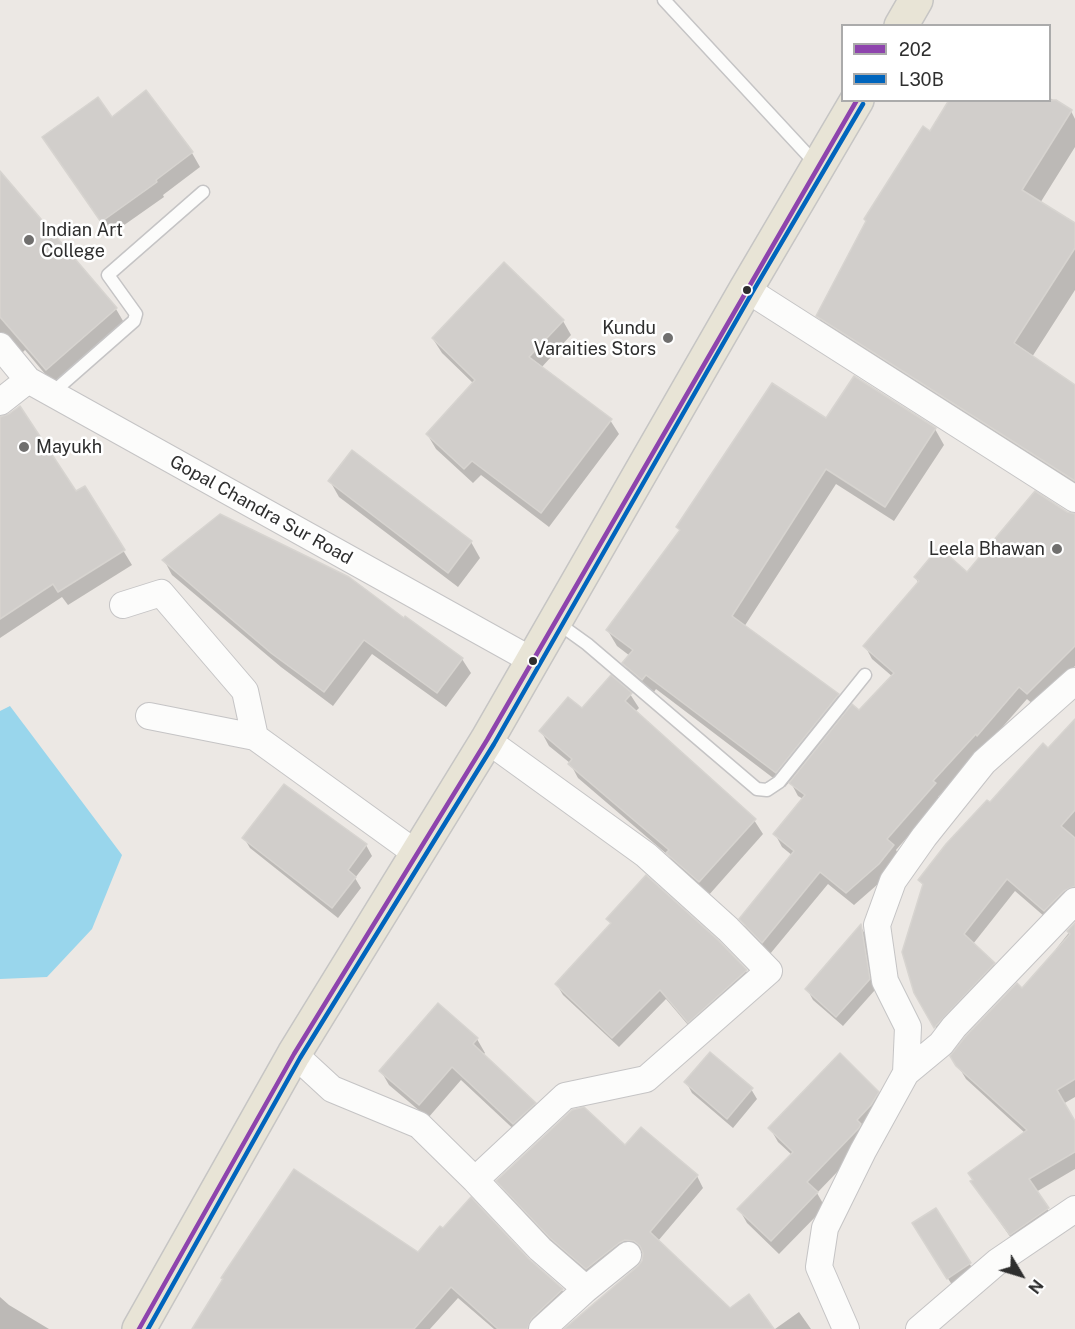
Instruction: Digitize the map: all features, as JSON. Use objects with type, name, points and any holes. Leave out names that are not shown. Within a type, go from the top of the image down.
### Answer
[{"type":"main road","points":[[902,24],[916,0]]},
{"type":"main road","points":[[142,1328],[294,1054],[487,740],[554,620],[856,102]]},
{"type":"street","points":[[746,289],[1075,499]]},
{"type":"street","name":"Gopal Chandra Sur Road","points":[[0,346],[28,380],[533,661]]},
{"type":"street","points":[[0,402],[28,380]]},
{"type":"street","points":[[123,605],[160,593],[245,691],[255,736]]},
{"type":"street","points":[[906,1073],[908,1027],[885,981],[878,924],[892,881],[984,762],[1073,685]]},
{"type":"street","points":[[149,716],[255,736],[417,854]]},
{"type":"street","points":[[475,1180],[565,1096],[646,1079],[769,971],[728,929],[646,855],[487,740]]},
{"type":"street","points":[[846,1329],[819,1267],[825,1228],[863,1151],[906,1073],[941,1044],[954,1027],[1075,901]]},
{"type":"street","points":[[294,1054],[332,1089],[419,1125],[540,1249],[586,1289]]},
{"type":"street","points":[[919,1329],[997,1262],[1075,1209]]},
{"type":"street","points":[[542,1329],[628,1255]]},
{"type":"lane","points":[[664,0],[818,166]]},
{"type":"lane","points":[[52,393],[134,321],[136,314],[108,275],[203,192]]},
{"type":"lane","points":[[554,620],[587,644],[757,789],[767,790],[779,782],[865,675]]},
{"type":"water","points":[[10,706],[122,855],[92,929],[47,977],[0,979],[0,711]]},
{"type":"building","points":[[146,90],[193,152],[156,180],[157,182],[101,222],[42,137],[98,97],[112,117]]},
{"type":"building","points":[[1051,100],[1056,100],[1072,110],[1022,190],[1075,223],[1075,248],[1014,343],[1075,385],[1075,481],[816,316],[866,221],[864,219],[923,126],[930,131],[948,102],[1051,102]]},
{"type":"building","name":"Indian Art College","points":[[0,171],[117,308],[46,370],[0,317]]},
{"type":"building","points":[[504,262],[564,320],[529,357],[612,419],[541,513],[472,461],[464,469],[426,434],[475,380],[432,338]]},
{"type":"building","points":[[854,376],[936,428],[885,507],[826,469],[732,616],[839,694],[776,773],[646,675],[642,680],[622,663],[633,650],[606,630],[680,530],[676,527],[772,383],[826,418]]},
{"type":"building","points":[[20,406],[76,491],[85,486],[125,550],[58,592],[53,584],[0,619],[0,417]]},
{"type":"building","points":[[352,450],[472,541],[448,573],[328,481]]},
{"type":"building","points":[[1035,491],[1067,512],[1075,514],[1075,646],[1027,694],[1019,687],[977,736],[976,734],[933,781],[936,783],[887,839],[894,845],[879,864],[846,893],[820,872],[762,943],[739,919],[794,851],[773,834],[805,795],[789,783],[852,704],[859,710],[894,673],[863,646],[919,581],[914,577],[939,547],[967,572]]},
{"type":"building","points":[[220,514],[349,577],[463,658],[437,693],[364,640],[324,692],[271,653],[162,560]]},
{"type":"building","points":[[611,675],[632,693],[625,701],[756,819],[699,882],[666,853],[669,850],[568,764],[572,759],[539,731],[568,697],[582,708]]},
{"type":"building","points":[[1075,719],[1075,810],[1061,826],[1075,838],[1075,886],[1064,891],[1044,911],[1007,879],[964,934],[995,963],[934,1028],[914,993],[902,952],[923,884],[918,880],[946,844],[987,800],[990,802],[1043,743],[1048,748]]},
{"type":"building","points":[[284,784],[367,844],[348,870],[356,877],[332,908],[242,838]]},
{"type":"building","points":[[646,875],[718,940],[747,970],[688,1023],[660,990],[612,1038],[555,984],[611,923],[606,919]]},
{"type":"building","points":[[1075,923],[1075,1079],[1057,1090],[1075,1121],[1075,1152],[1029,1179],[1049,1208],[1010,1235],[970,1181],[973,1180],[968,1173],[1027,1130],[956,1066],[950,1056],[1017,983],[1022,988],[1070,934],[1067,931]]},
{"type":"building","points":[[861,924],[870,979],[836,1017],[805,989]]},
{"type":"building","points":[[438,1003],[478,1038],[473,1044],[536,1103],[513,1124],[452,1067],[419,1105],[379,1071]]},
{"type":"building","points":[[710,1052],[753,1088],[727,1119],[684,1082]]},
{"type":"building","points":[[840,1053],[879,1092],[857,1120],[861,1124],[859,1128],[807,1182],[818,1192],[771,1241],[737,1209],[793,1152],[768,1128]]},
{"type":"building","points":[[584,1107],[625,1145],[641,1127],[698,1175],[650,1232],[730,1308],[749,1294],[774,1329],[564,1329],[638,1266],[642,1261],[643,1253],[640,1246],[634,1241],[625,1240],[586,1269],[550,1238],[496,1181],[572,1110]]},
{"type":"building","points":[[294,1169],[418,1252],[440,1226],[443,1228],[471,1197],[529,1259],[563,1289],[532,1318],[527,1329],[498,1329],[451,1287],[414,1329],[192,1329],[223,1279],[221,1278]]},
{"type":"building","points":[[936,1208],[971,1263],[947,1279],[912,1223]]},
{"type":"transit line","name":"202","points":[[139,1329],[294,1054],[487,740],[856,102]]},
{"type":"transit line","name":"L30B","points":[[148,1329],[300,1058],[494,744],[863,104]]},
{"type":"place","name":"Indian Art College","points":[[29,240]]},
{"type":"place","name":"Kundu Varaities Stors","points":[[668,338]]},
{"type":"place","name":"Mayukh","points":[[24,447]]},
{"type":"place","name":"Leela Bhawan","points":[[1057,549]]}]
